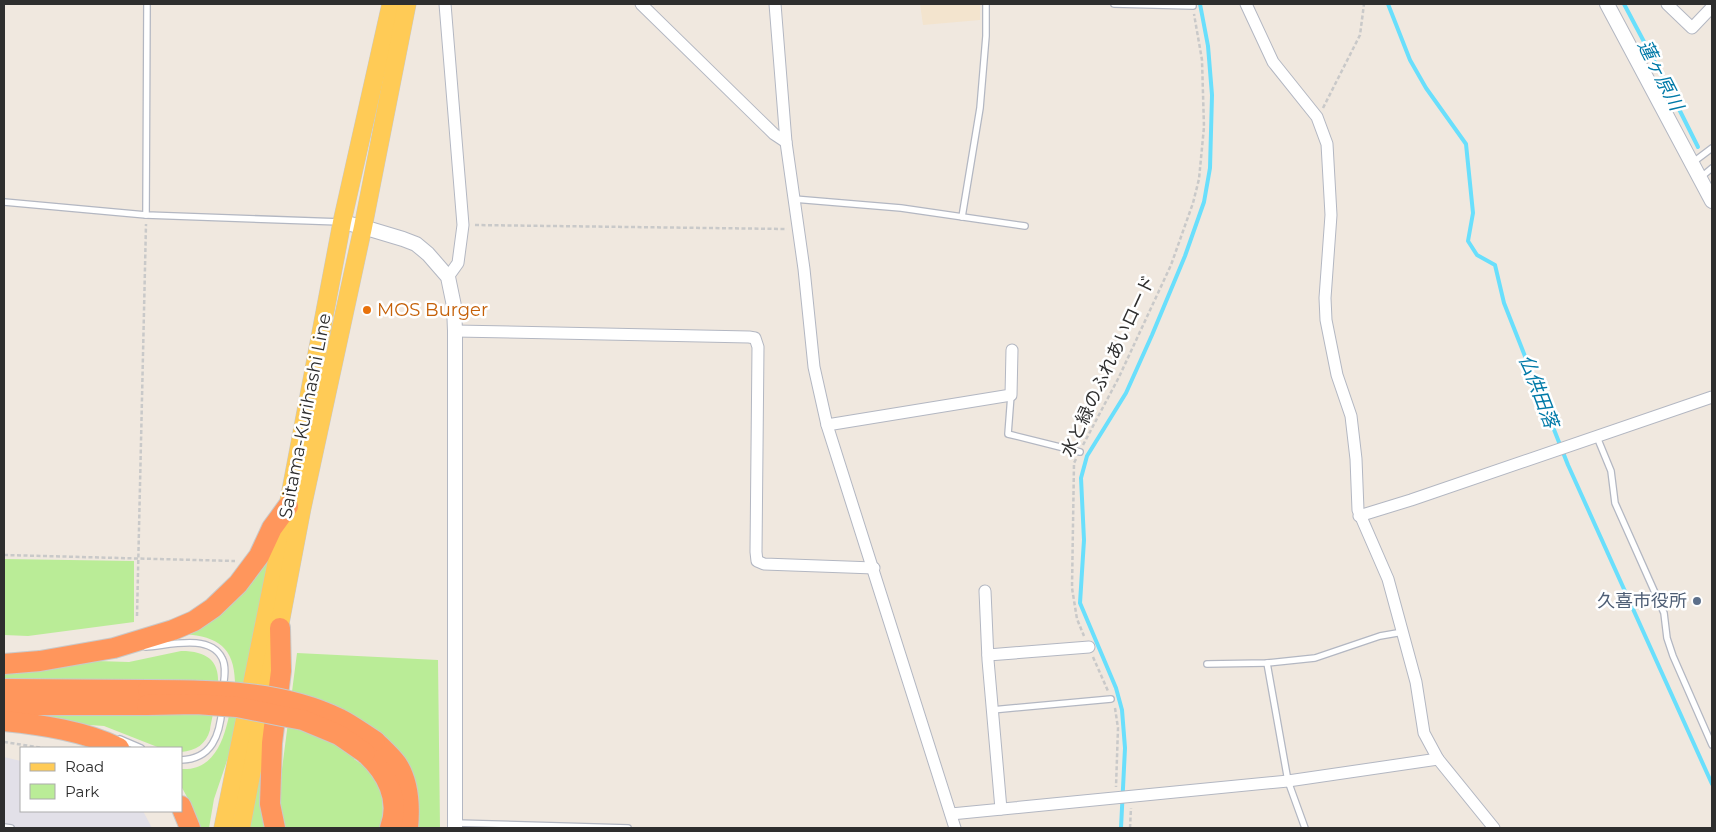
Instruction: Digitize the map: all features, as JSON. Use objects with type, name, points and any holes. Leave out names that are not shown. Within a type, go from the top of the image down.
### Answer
[{"type":"highway","points":[[4,664],[40,661],[114,648],[173,630],[194,621],[214,608],[238,584],[259,556],[272,528],[288,506]]},
{"type":"highway","points":[[275,828],[270,804],[272,743],[282,671],[280,628]]},
{"type":"highway","points":[[4,689],[148,698],[237,707],[303,720],[370,747],[397,764],[406,785],[410,812],[408,828]]},
{"type":"highway","points":[[4,705],[148,698]]},
{"type":"highway","points":[[4,721],[33,724],[113,740]]},
{"type":"highway","points":[[370,747],[390,786],[394,811],[390,828]]},
{"type":"highway","points":[[182,808],[190,828]]},
{"type":"main road","name":"Saitama-Kurihashi Line","points":[[223,828],[288,506],[342,222],[391,4]]},
{"type":"main road","name":"Saitama-Kurihashi Line","points":[[241,828],[302,508],[363,226],[407,4]]},
{"type":"street","points":[[444,4],[463,225],[458,263],[448,277]]},
{"type":"street","points":[[641,4],[774,134],[786,142]]},
{"type":"street","points":[[775,4],[786,142],[799,229],[814,367],[827,424],[955,828]]},
{"type":"street","points":[[1246,4],[1273,62],[1317,117],[1327,144],[1331,185],[1331,224],[1325,312],[1335,365],[1351,416],[1356,459],[1357,504],[1360,516],[1388,579],[1416,682],[1424,733],[1438,759],[1494,828]]},
{"type":"street","points":[[1667,4],[1692,28],[1712,7]]},
{"type":"street","points":[[1610,6],[1712,201]]},
{"type":"street","points":[[342,222],[363,226],[416,244],[428,254],[448,277],[454,306],[455,826]]},
{"type":"street","points":[[455,331],[739,336],[755,338],[758,347],[757,561],[764,564],[874,568]]},
{"type":"street","points":[[827,424],[1010,395],[1012,350]]},
{"type":"street","points":[[1360,516],[1712,397]]},
{"type":"street","points":[[985,591],[992,710],[1002,809]]},
{"type":"street","points":[[988,655],[1089,647]]},
{"type":"street","points":[[951,814],[1288,781],[1438,759]]},
{"type":"lane","points":[[146,215],[147,4]]},
{"type":"lane","points":[[962,217],[980,108],[986,36],[986,4]]},
{"type":"lane","points":[[1114,4],[1193,6]]},
{"type":"lane","points":[[1692,163],[1712,148]]},
{"type":"lane","points":[[1700,178],[1712,168]]},
{"type":"lane","points":[[794,199],[900,208],[1025,226]]},
{"type":"lane","points":[[4,202],[146,215],[342,222]]},
{"type":"lane","points":[[1010,395],[1008,434],[1080,452]]},
{"type":"lane","points":[[1597,437],[1611,471],[1615,503],[1664,613],[1667,638],[1673,656],[1712,745]]},
{"type":"lane","points":[[1207,664],[1267,663],[1315,658],[1380,636],[1403,632]]},
{"type":"lane","points":[[114,648],[193,643],[209,646],[222,658],[225,668],[221,722],[216,739],[201,756],[190,760],[182,760]]},
{"type":"lane","points":[[1267,663],[1288,781],[1305,828]]},
{"type":"lane","points":[[992,710],[1111,699]]},
{"type":"lane","points":[[113,740],[138,747]]},
{"type":"lane","points":[[455,826],[628,828]]},
{"type":"lane","points":[[4,827],[12,828]]},
{"type":"path","points":[[1317,117],[1360,36],[1364,4]]},
{"type":"path","name":"水と緑のふれあいロード","points":[[1116,798],[1118,728],[1114,707],[1077,619],[1072,588],[1074,463],[1123,369],[1171,265],[1193,203],[1199,179],[1204,127],[1202,60],[1193,6]]},
{"type":"path","points":[[137,616],[146,215]]},
{"type":"path","points":[[463,225],[799,229]]},
{"type":"path","points":[[4,555],[241,561]]},
{"type":"path","points":[[4,742],[36,747]]},
{"type":"path","points":[[1130,828],[1132,796]]},
{"type":"shaded area","points":[[920,4],[980,4],[980,20],[923,25]]},
{"type":"shaded area","points":[[4,757],[20,761],[20,812],[144,812],[152,828],[4,828]]},
{"type":"green space","points":[[269,557],[232,746],[214,799],[209,828],[198,828],[192,806],[182,788],[182,769],[196,767],[208,761],[216,751],[223,738],[227,724],[235,682],[231,660],[222,646],[207,638],[185,634],[200,627],[223,611],[251,582]]},
{"type":"green space","points":[[4,559],[134,561],[134,622],[28,636],[4,635]]},
{"type":"green space","points":[[181,651],[198,653],[209,658],[215,667],[218,677],[218,689],[210,730],[200,746],[182,752],[182,747],[157,747],[104,726],[75,724],[4,711],[143,712],[143,716],[160,715],[4,683],[4,673],[97,661],[129,662]]},
{"type":"green space","points":[[297,653],[438,660],[440,828],[414,828],[375,732],[354,759],[371,773],[380,789],[383,807],[381,828],[285,828],[278,800]]},
{"type":"green space","points":[[261,770],[262,807],[265,828],[247,828]]},
{"type":"waterway","points":[[1121,828],[1125,748],[1122,710],[1116,688],[1080,603],[1084,540],[1081,478],[1087,456],[1126,393],[1152,335],[1185,256],[1204,202],[1210,168],[1212,95],[1208,46],[1200,4]]},
{"type":"waterway","name":"仏供田落","points":[[1388,4],[1410,60],[1426,88],[1466,144],[1473,213],[1468,241],[1477,255],[1495,265],[1504,303],[1568,465],[1712,784]]},
{"type":"waterway","name":"蓮ヶ原川","points":[[1624,4],[1698,147]]},
{"type":"place","name":"MOS Burger","points":[[367,310]]},
{"type":"place","name":"久喜市役所","points":[[1697,601]]}]
